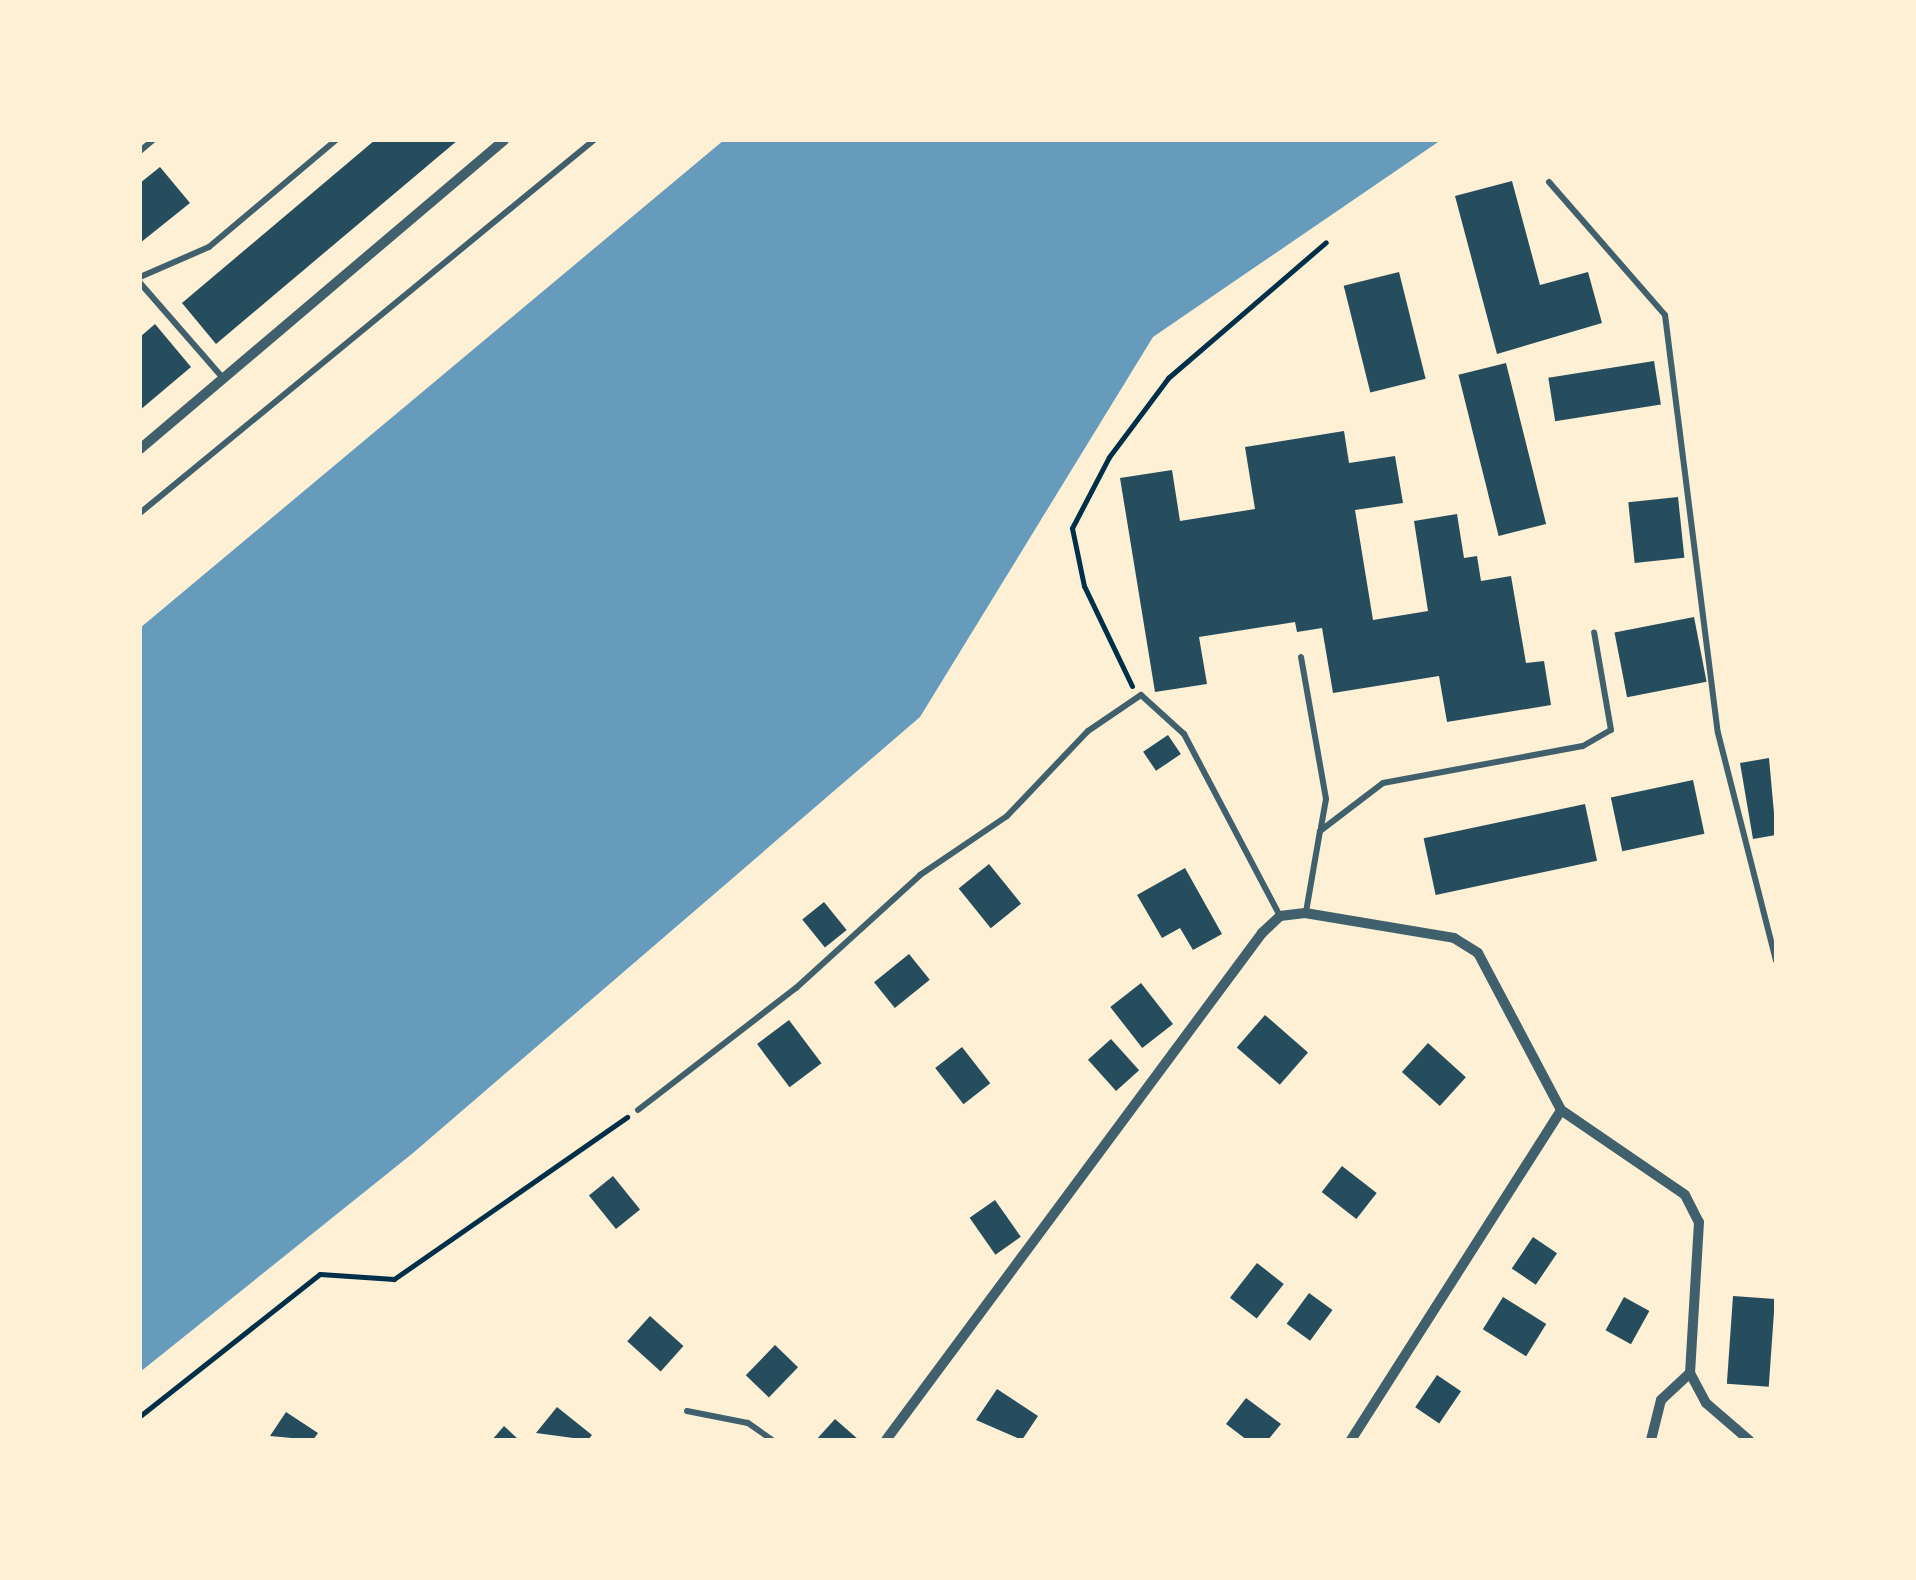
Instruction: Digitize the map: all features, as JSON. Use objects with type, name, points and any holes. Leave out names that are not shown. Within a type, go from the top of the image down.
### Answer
[{"type":"street","points":[[140,449],[504,140]]},
{"type":"street","points":[[886,1440],[1262,934],[1280,916],[1305,913],[1454,938],[1478,953],[1561,1110],[1684,1195],[1699,1222],[1690,1374],[1706,1403],[1749,1440]]},
{"type":"street","points":[[1351,1440],[1561,1110]]},
{"type":"street","points":[[1651,1440],[1661,1400],[1690,1374]]},
{"type":"lane","points":[[140,152],[154,140]]},
{"type":"lane","points":[[223,378],[141,281],[209,247],[336,140]]},
{"type":"lane","points":[[140,513],[594,140]]},
{"type":"lane","points":[[1550,182],[1664,314],[1718,733],[1776,962]]},
{"type":"lane","points":[[1320,831],[1383,783],[1583,746],[1611,730],[1594,632]]},
{"type":"lane","points":[[1302,657],[1326,799],[1305,913]]},
{"type":"lane","points":[[638,1110],[796,988],[920,875],[1006,816],[1088,731],[1141,695],[1184,734],[1280,916]]},
{"type":"lane","points":[[688,1411],[748,1423],[772,1440]]},
{"type":"path","points":[[1141,695],[1118,671],[1072,528],[1109,456],[1168,378],[1326,242]]},
{"type":"path","points":[[140,1416],[320,1274],[394,1279],[638,1110]]},
{"type":"water","points":[[724,140],[1441,140],[1153,337],[920,717],[413,1153],[140,1372],[140,628]]},
{"type":"building","points":[[375,140],[458,140],[216,344],[182,303]]},
{"type":"building","points":[[160,167],[190,203],[140,243],[140,183]]},
{"type":"building","points":[[1512,181],[1540,285],[1588,272],[1602,323],[1497,354],[1455,196]]},
{"type":"building","points":[[1399,272],[1426,379],[1370,393],[1344,286]]},
{"type":"building","points":[[155,324],[191,367],[140,410],[140,337]]},
{"type":"building","points":[[1654,361],[1661,404],[1555,421],[1548,378]]},
{"type":"building","points":[[1506,363],[1546,524],[1499,536],[1458,375]]},
{"type":"building","points":[[1344,431],[1349,463],[1395,456],[1403,503],[1355,510],[1373,620],[1428,611],[1414,521],[1457,514],[1464,558],[1477,556],[1481,581],[1511,576],[1526,663],[1544,661],[1551,705],[1447,722],[1439,676],[1333,693],[1322,628],[1297,632],[1295,622],[1199,637],[1207,684],[1155,692],[1120,478],[1172,470],[1180,521],[1255,509],[1245,447]]},
{"type":"building","points":[[1678,497],[1684,558],[1635,563],[1628,502]]},
{"type":"building","points":[[1694,617],[1707,682],[1627,697],[1614,632]]},
{"type":"building","points":[[1168,735],[1181,754],[1156,771],[1143,752]]},
{"type":"building","points":[[1769,758],[1776,835],[1753,839],[1740,763]]},
{"type":"building","points":[[1693,780],[1704,834],[1622,851],[1611,797]]},
{"type":"building","points":[[1585,804],[1597,861],[1436,895],[1424,838]]},
{"type":"building","points":[[989,864],[1021,904],[991,928],[959,889]]},
{"type":"building","points":[[1185,868],[1222,934],[1193,950],[1180,928],[1162,938],[1137,895]]},
{"type":"building","points":[[824,902],[847,930],[825,948],[802,920]]},
{"type":"building","points":[[909,954],[930,980],[895,1008],[874,982]]},
{"type":"building","points":[[1141,983],[1173,1024],[1142,1048],[1110,1007]]},
{"type":"building","points":[[1265,1015],[1308,1052],[1280,1085],[1237,1047]]},
{"type":"building","points":[[789,1020],[821,1063],[790,1087],[757,1044]]},
{"type":"building","points":[[1111,1039],[1139,1070],[1116,1091],[1088,1060]]},
{"type":"building","points":[[1428,1043],[1466,1077],[1440,1106],[1402,1072]]},
{"type":"building","points":[[962,1047],[990,1083],[964,1104],[935,1068]]},
{"type":"building","points":[[1342,1166],[1377,1193],[1356,1219],[1322,1192]]},
{"type":"building","points":[[613,1176],[640,1209],[616,1229],[589,1196]]},
{"type":"building","points":[[995,1200],[1021,1237],[995,1255],[970,1218]]},
{"type":"building","points":[[1533,1237],[1557,1253],[1536,1285],[1512,1269]]},
{"type":"building","points":[[1257,1263],[1284,1284],[1257,1319],[1230,1298]]},
{"type":"building","points":[[1309,1293],[1332,1310],[1310,1341],[1287,1324]]},
{"type":"building","points":[[1733,1296],[1775,1299],[1769,1387],[1727,1384]]},
{"type":"building","points":[[1503,1297],[1546,1324],[1526,1356],[1483,1329]]},
{"type":"building","points":[[1624,1297],[1649,1311],[1631,1344],[1606,1330]]},
{"type":"building","points":[[650,1316],[683,1346],[661,1371],[627,1341]]},
{"type":"building","points":[[775,1345],[798,1367],[769,1397],[746,1375]]},
{"type":"building","points":[[1437,1375],[1461,1391],[1439,1424],[1415,1407]]},
{"type":"building","points":[[997,1389],[1038,1416],[1022,1440],[976,1420]]},
{"type":"building","points":[[1246,1398],[1281,1424],[1268,1440],[1247,1440],[1226,1424]]},
{"type":"building","points":[[557,1407],[592,1435],[588,1440],[536,1433]]},
{"type":"building","points":[[286,1412],[318,1433],[313,1440],[270,1436]]},
{"type":"building","points":[[835,1419],[859,1440],[816,1440]]},
{"type":"building","points":[[504,1426],[519,1440],[492,1440]]}]
